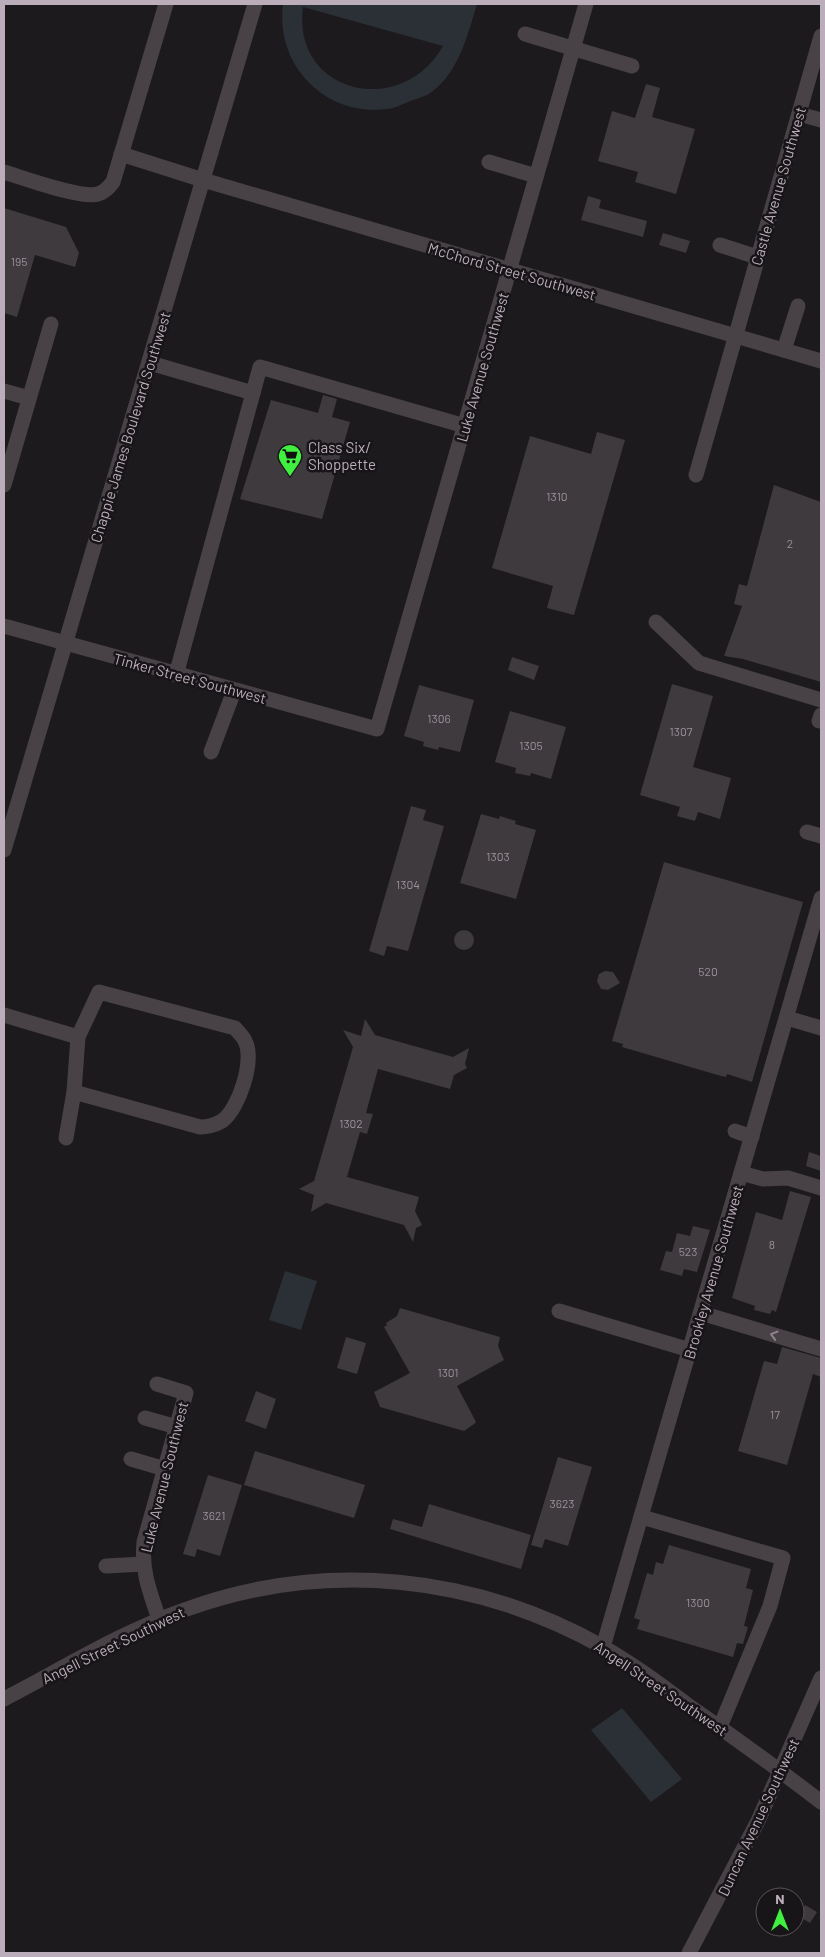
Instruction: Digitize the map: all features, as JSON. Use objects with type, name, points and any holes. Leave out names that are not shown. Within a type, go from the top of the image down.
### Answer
[{"type":"street","points":[[4,172],[89,196],[99,194],[113,182],[166,4]]},
{"type":"street","name":"Chappie James Boulevard Southwest","points":[[4,850],[256,4]]},
{"type":"street","name":"Luke Avenue Southwest","points":[[377,730],[586,4]]},
{"type":"street","points":[[525,34],[632,66]]},
{"type":"street","name":"Castle Avenue Southwest","points":[[696,475],[734,336],[799,114],[817,64],[821,36]]},
{"type":"street","points":[[799,114],[821,120]]},
{"type":"street","name":"McChord Street Southwest","points":[[121,154],[203,180],[821,362]]},
{"type":"street","points":[[489,162],[536,176]]},
{"type":"street","points":[[720,245],[758,257]]},
{"type":"street","points":[[784,350],[798,306]]},
{"type":"street","points":[[4,485],[51,324]]},
{"type":"street","points":[[150,363],[252,393]]},
{"type":"street","points":[[176,675],[260,367],[465,426]]},
{"type":"street","points":[[4,391],[29,398]]},
{"type":"street","points":[[656,622],[699,663],[821,700]]},
{"type":"street","name":"Tinker Street Southwest","points":[[4,626],[377,730]]},
{"type":"street","points":[[212,752],[234,691]]},
{"type":"street","name":"Brookley Avenue Southwest","points":[[603,1647],[821,898]]},
{"type":"street","points":[[66,1138],[74,1092],[78,1037],[99,992],[235,1028],[245,1040],[248,1060],[238,1100],[222,1120],[210,1126],[200,1127],[74,1092]]},
{"type":"street","points":[[4,1015],[78,1037]]},
{"type":"street","points":[[786,1018],[821,1028]]},
{"type":"street","points":[[735,1131],[752,1137]]},
{"type":"street","points":[[742,1173],[763,1179],[788,1178],[821,1188]]},
{"type":"street","points":[[559,1311],[690,1350]]},
{"type":"street","points":[[701,1313],[821,1349]]},
{"type":"street","name":"Luke Avenue Southwest","points":[[157,1384],[186,1393],[144,1542],[143,1564],[146,1582],[159,1619]]},
{"type":"street","points":[[145,1418],[177,1427]]},
{"type":"street","points":[[131,1459],[165,1469]]},
{"type":"street","points":[[642,1517],[783,1558],[770,1606],[720,1728]]},
{"type":"street","points":[[106,1566],[143,1564]]},
{"type":"street","name":"Angell Street Southwest","points":[[4,1699],[159,1619],[217,1599],[273,1586],[326,1580],[398,1581],[477,1594],[544,1618],[603,1647],[720,1728],[821,1802]]},
{"type":"street","name":"Duncan Avenue Southwest","points":[[689,1953],[747,1845],[821,1678]]},
{"type":"shaded area","points":[[283,4],[477,4],[456,63],[442,83],[428,94],[390,109],[364,109],[343,105],[325,95],[309,82],[296,66],[287,47],[283,26]],"holes":[[[303,7],[443,46],[424,69],[402,83],[377,89],[353,87],[331,77],[314,60],[304,37]]]},
{"type":"shaded area","points":[[285,1271],[317,1281],[301,1330],[269,1320]]},
{"type":"shaded area","points":[[622,1708],[682,1779],[651,1802],[591,1730]]},
{"type":"building","points":[[646,84],[660,88],[652,117],[695,129],[676,194],[635,182],[638,172],[598,161],[612,111],[635,118]]},
{"type":"building","points":[[588,196],[601,200],[599,208],[647,221],[643,237],[581,220]]},
{"type":"building","points":[[4,208],[66,227],[79,253],[75,267],[35,255],[17,317],[4,313]]},
{"type":"building","points":[[663,233],[690,241],[686,253],[659,245]]},
{"type":"building","name":"Class Six/ Shoppette","points":[[323,395],[337,399],[332,417],[350,422],[322,519],[240,499],[271,400],[318,413]]},
{"type":"building","points":[[597,432],[625,440],[574,615],[547,608],[553,586],[492,568],[530,436],[591,454]]},
{"type":"building","points":[[774,485],[821,502],[821,682],[743,659],[724,656],[742,606],[734,604],[739,584],[747,586]]},
{"type":"building","points":[[512,657],[539,666],[534,680],[508,670]]},
{"type":"building","points":[[672,684],[713,696],[693,767],[731,778],[720,819],[698,812],[695,821],[677,816],[680,807],[640,795]]},
{"type":"building","points":[[419,685],[474,700],[460,752],[439,747],[438,750],[423,746],[424,742],[404,736]]},
{"type":"building","points":[[510,711],[566,727],[551,779],[531,773],[530,776],[515,773],[516,768],[495,762]]},
{"type":"building","points":[[411,806],[426,810],[423,820],[444,826],[408,951],[387,946],[384,956],[369,951]]},
{"type":"building","points":[[481,814],[499,819],[500,816],[516,821],[515,824],[536,830],[516,899],[460,883]]},
{"type":"building","points":[[664,862],[803,902],[752,1082],[727,1074],[726,1077],[721,1076],[622,1047],[623,1044],[612,1041]]},
{"type":"building","points":[[464,930],[471,933],[474,940],[471,947],[464,950],[457,947],[454,940],[457,933]]},
{"type":"building","points":[[605,971],[613,972],[620,983],[608,990],[601,989],[597,981],[599,974]]},
{"type":"building","points":[[365,1019],[375,1035],[453,1057],[469,1048],[465,1064],[467,1068],[454,1075],[450,1089],[378,1069],[366,1113],[373,1114],[367,1134],[360,1132],[347,1177],[419,1197],[415,1211],[422,1225],[416,1228],[413,1242],[404,1225],[326,1203],[311,1212],[314,1195],[299,1189],[314,1181],[353,1047],[343,1030],[361,1036]]},
{"type":"building","points":[[809,1152],[821,1156],[821,1171],[806,1166]]},
{"type":"building","points":[[790,1191],[811,1197],[776,1312],[772,1310],[770,1314],[754,1310],[755,1306],[732,1298],[756,1212],[782,1220]]},
{"type":"building","points":[[693,1226],[710,1230],[697,1272],[684,1269],[682,1276],[660,1270],[666,1251],[672,1252],[677,1233],[690,1236]]},
{"type":"building","points":[[400,1308],[500,1337],[498,1346],[504,1360],[457,1386],[476,1422],[464,1431],[380,1407],[374,1392],[410,1373],[384,1327],[387,1325],[386,1323],[397,1316]]},
{"type":"building","points":[[346,1337],[366,1343],[357,1374],[337,1368]]},
{"type":"building","points":[[782,1347],[821,1358],[821,1377],[813,1374],[787,1465],[738,1451],[764,1361],[777,1364]]},
{"type":"building","points":[[256,1391],[276,1399],[266,1429],[245,1421]]},
{"type":"building","points":[[255,1451],[365,1485],[354,1518],[244,1485]]},
{"type":"building","points":[[558,1457],[592,1467],[568,1546],[545,1539],[542,1548],[531,1545]]},
{"type":"building","points":[[208,1475],[242,1485],[220,1556],[197,1549],[195,1557],[183,1554]]},
{"type":"building","points":[[429,1504],[531,1535],[521,1569],[390,1529],[393,1519],[422,1527]]},
{"type":"building","points":[[669,1545],[751,1569],[746,1588],[753,1590],[744,1626],[748,1627],[743,1644],[737,1643],[733,1657],[637,1629],[640,1620],[634,1618],[647,1573],[653,1575],[656,1562],[663,1564]]},
{"type":"building","points":[[805,1905],[817,1912],[810,1923],[805,1920]]},
{"type":"place","name":"Class Six/ Shoppette","points":[[290,477]]}]
